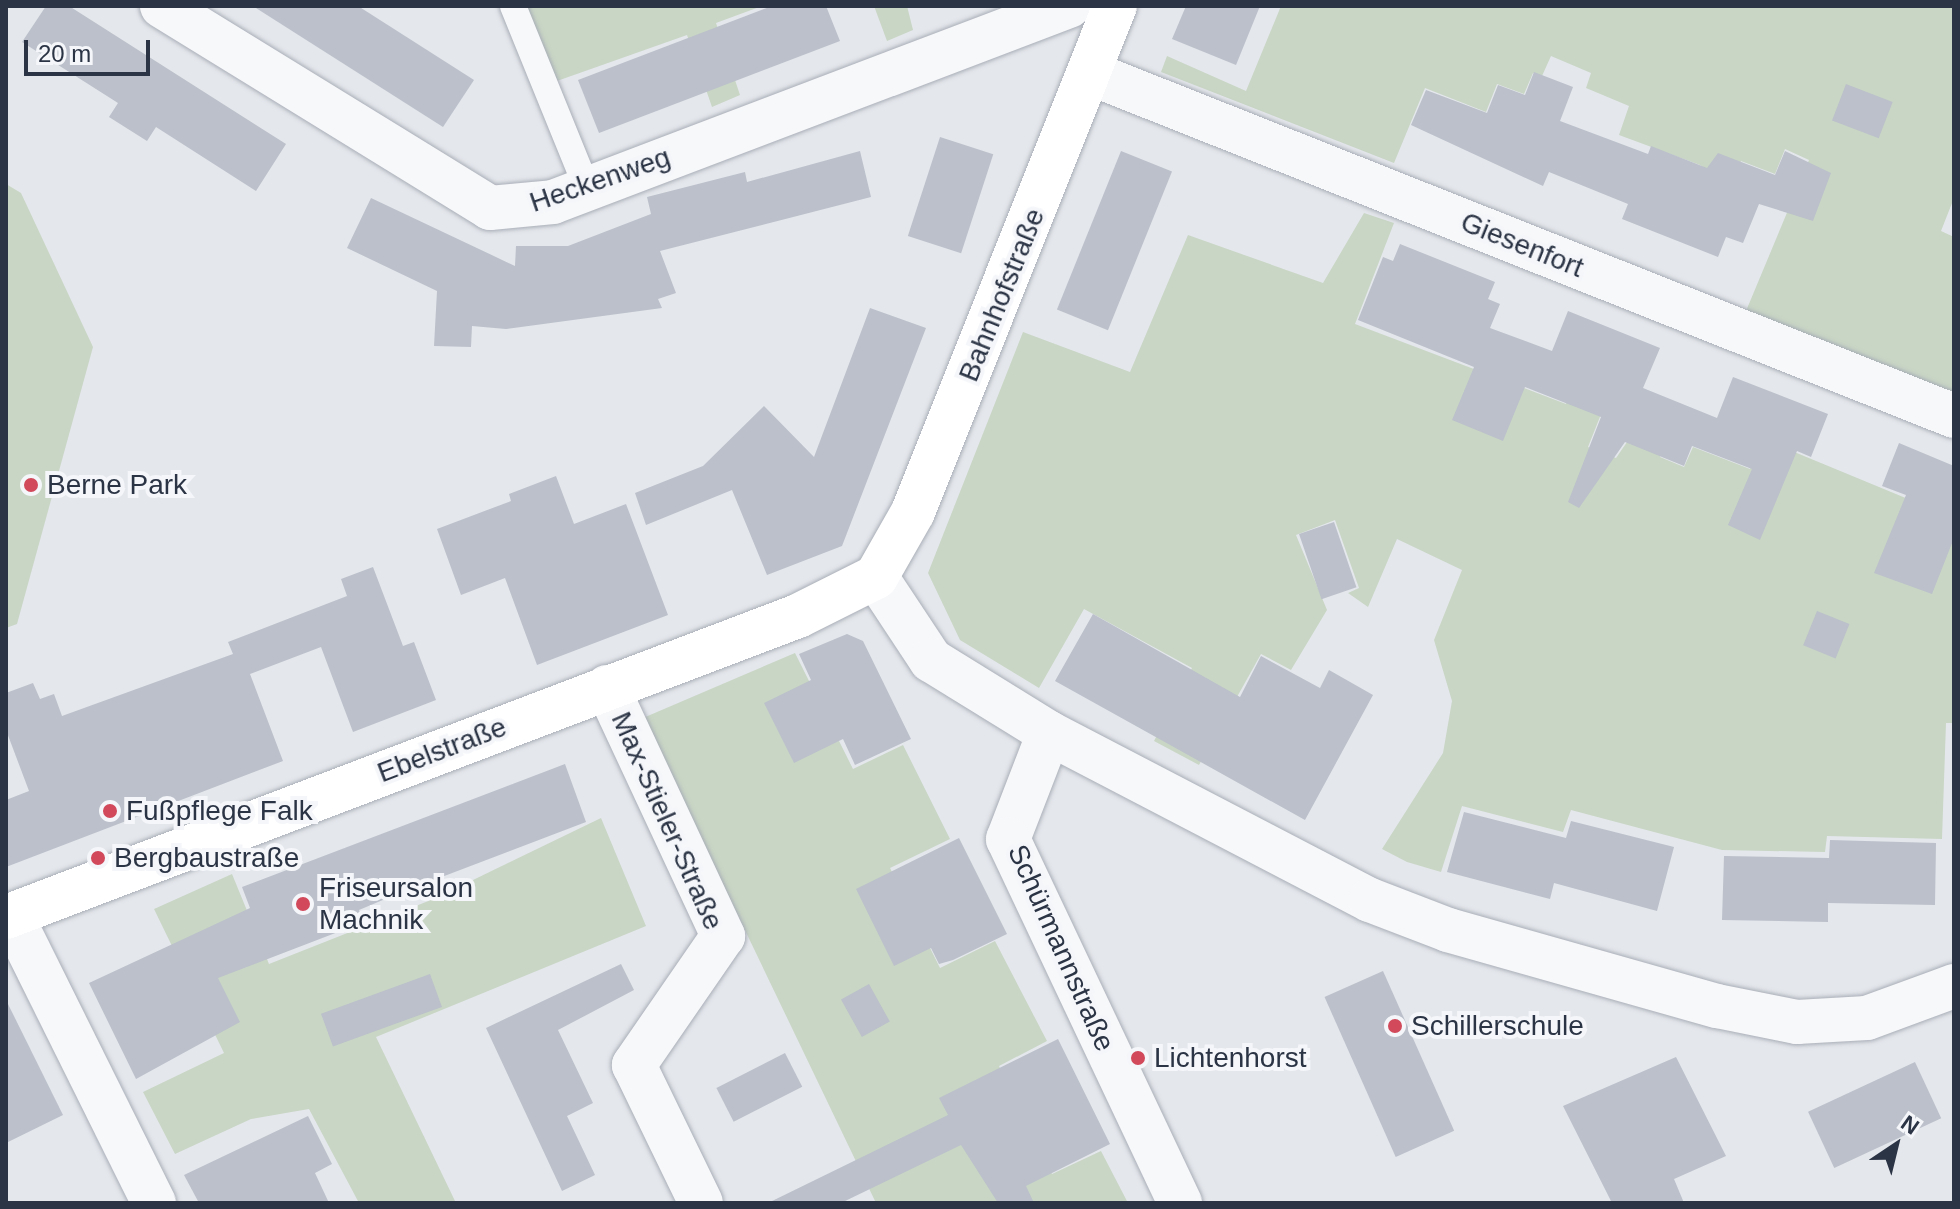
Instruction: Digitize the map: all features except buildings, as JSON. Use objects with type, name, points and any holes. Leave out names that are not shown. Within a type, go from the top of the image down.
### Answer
[{"type":"street","name":"Heckenweg","points":[[162,6],[490,208],[553,202],[1069,6]]},
{"type":"street","name":"Bahnhofstraße","points":[[876,577],[913,512],[1115,6]]},
{"type":"street","name":"Giesenfort","points":[[1090,73],[1954,416]]},
{"type":"street","name":"Ebelstraße","points":[[8,916],[798,616],[876,577]]},
{"type":"street","points":[[876,577],[931,660],[1049,733],[1370,900],[1538,958],[1797,1022],[1867,1018],[1954,986]]},
{"type":"street","name":"Max-Stieler-Straße","points":[[607,687],[723,936],[634,1065],[701,1203]]},
{"type":"street","name":"Schürmannstraße","points":[[1049,733],[1008,839],[1180,1203]]},
{"type":"street","points":[[8,916],[154,1203]]},
{"type":"lane","points":[[513,6],[587,188]]},
{"type":"green space","points":[[522,6],[762,6],[716,23],[740,95],[712,107],[687,35],[557,81]]},
{"type":"green space","points":[[874,6],[907,6],[913,30],[887,41]]},
{"type":"green space","points":[[1281,6],[1954,6],[1954,198],[1941,231],[1954,237],[1954,395],[1746,311],[1809,160],[1785,149],[1775,174],[1741,161],[1731,187],[1700,165],[1619,135],[1629,106],[1586,88],[1591,73],[1551,56],[1542,76],[1533,73],[1524,94],[1497,84],[1486,112],[1425,88],[1394,163],[1161,72],[1167,56],[1246,91]]},
{"type":"green space","name":"Berne Park","points":[[6,184],[21,193],[93,347],[17,624],[6,628]]},
{"type":"green space","points":[[1364,213],[1394,223],[1355,324],[1566,404],[1582,365],[1615,379],[1588,447],[1616,458],[1634,432],[1665,444],[1660,457],[1684,467],[1693,447],[1750,469],[1763,439],[1954,518],[1954,723],[1946,723],[1942,839],[1827,836],[1825,852],[1722,850],[1571,810],[1563,832],[1462,806],[1441,872],[1407,862],[1382,849],[1443,753],[1452,701],[1434,640],[1462,570],[1397,539],[1368,607],[1348,593],[1359,588],[1335,520],[1296,535],[1327,610],[1291,670],[1261,654],[1199,765],[1154,741],[1192,668],[1084,609],[1039,688],[960,640],[928,573],[1023,332],[1130,372],[1188,235],[1323,283]]},
{"type":"green space","points":[[795,653],[853,769],[903,745],[950,839],[890,868],[940,968],[995,941],[1047,1041],[999,1066],[1052,1174],[1101,1151],[1128,1203],[876,1203],[643,718]]},
{"type":"green space","points":[[601,818],[646,926],[376,1037],[456,1203],[359,1203],[309,1109],[251,1119],[175,1154],[143,1092],[224,1053],[154,909],[232,874],[269,964],[436,898]]},
{"type":"place","name":"Berne Park","points":[[31,485]]},
{"type":"place","name":"Fußpflege Falk","points":[[110,811]]},
{"type":"place","name":"Bergbaustraße","points":[[98,858]]},
{"type":"place","name":"Friseursalon Machnik","points":[[303,904]]},
{"type":"place","name":"Schillerschule","points":[[1395,1026]]},
{"type":"place","name":"Lichtenhorst","points":[[1138,1058]]}]
